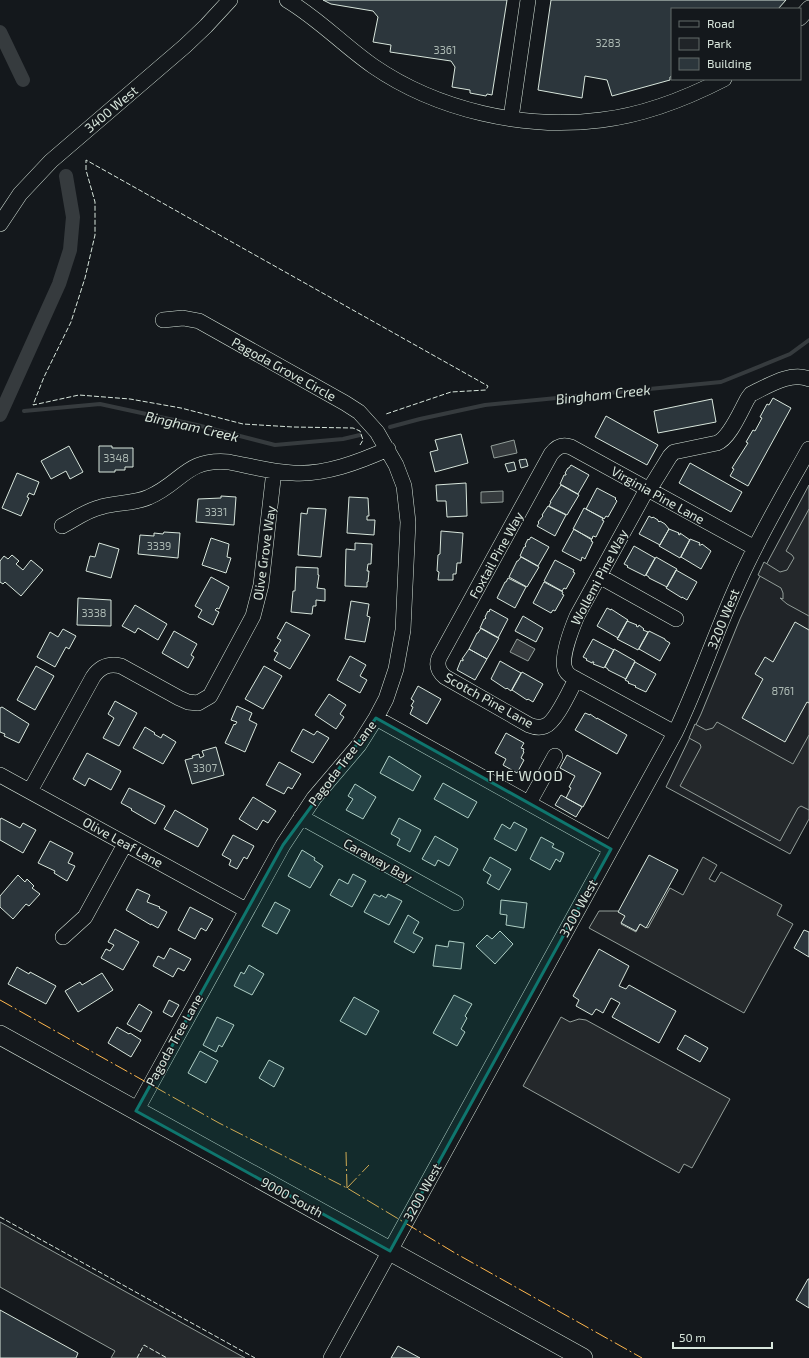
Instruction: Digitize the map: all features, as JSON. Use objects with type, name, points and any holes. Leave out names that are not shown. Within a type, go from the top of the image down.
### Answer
[{"type":"main road","name":"9000 South","points":[[0,1035],[583,1358]]},
{"type":"street","name":"3400 West","points":[[0,224],[20,194],[51,161],[185,46],[230,0]]},
{"type":"street","points":[[287,0],[312,16],[373,66],[398,81],[446,103],[478,113],[546,123],[574,123],[602,120],[629,115],[678,100],[722,80]]},
{"type":"street","points":[[511,118],[528,0]]},
{"type":"street","points":[[801,17],[809,8]]},
{"type":"street","name":"Pagoda Grove Circle","points":[[163,320],[188,318],[198,321],[345,402],[359,412],[371,424],[388,449]]},
{"type":"street","name":"Wollemi Pine Way","points":[[576,679],[569,675],[564,666],[564,657],[574,622],[648,489],[670,456],[674,452],[723,440],[751,394],[789,377],[799,376],[809,379]]},
{"type":"street","name":"Virginia Pine Lane","points":[[560,446],[564,445],[572,447],[755,548]]},
{"type":"street","name":"Foxtail Pine Way","points":[[438,666],[439,658],[548,461],[554,451],[560,446]]},
{"type":"street","points":[[62,526],[95,508],[149,498],[166,488],[188,470],[204,463],[221,461],[274,471],[292,473],[319,472],[367,458],[388,449]]},
{"type":"street","name":"Pagoda Tree Lane","points":[[136,1111],[275,858],[314,798],[359,745],[376,718],[391,684],[402,642],[408,522],[404,486],[401,474],[388,449]]},
{"type":"street","name":"3200 West","points":[[330,1358],[675,733],[694,692],[726,609],[755,548],[809,449]]},
{"type":"street","name":"Olive Grove Way","points":[[30,791],[93,677],[103,667],[112,665],[121,666],[178,698],[188,702],[198,703],[210,696],[249,626],[257,606],[261,585],[274,471]]},
{"type":"street","points":[[599,576],[676,619]]},
{"type":"street","name":"Scotch Pine Lane","points":[[438,666],[441,674],[445,677],[529,725],[540,727],[545,726],[553,720],[576,679]]},
{"type":"street","points":[[576,679],[675,733]]},
{"type":"street","points":[[376,718],[611,848]]},
{"type":"street","points":[[529,803],[555,756]]},
{"type":"street","name":"Olive Leaf Lane","points":[[0,775],[246,910]]},
{"type":"street","name":"Caraway Bay","points":[[301,817],[456,903]]},
{"type":"street","points":[[63,937],[85,917],[125,844]]},
{"type":"highlighted area","points":[[376,718],[611,849],[390,1251],[136,1111],[283,845]]},
{"type":"green space","points":[[809,485],[809,819],[790,854],[666,787],[701,714],[740,619],[758,580]]},
{"type":"shaded area","points":[[514,440],[517,453],[494,458],[491,446]]},
{"type":"shaded area","points":[[503,491],[503,502],[481,503],[481,492]]},
{"type":"shaded area","points":[[809,509],[809,616],[787,604],[780,598],[783,599],[781,588],[758,575],[764,562],[780,572],[787,570],[794,558],[786,551]]},
{"type":"shaded area","points":[[517,639],[535,649],[528,661],[510,652]]},
{"type":"shaded area","points":[[717,722],[793,764],[809,735],[809,810],[801,806],[798,808],[780,841],[680,786],[701,747],[700,744],[689,738],[695,724],[706,730],[713,728]]},
{"type":"shaded area","points":[[703,857],[717,865],[709,879],[715,882],[721,872],[782,905],[777,915],[793,924],[744,1013],[589,928],[599,911],[618,911],[626,916],[621,924],[636,932],[640,924],[648,928],[670,888],[683,895]]},
{"type":"shaded area","points":[[561,1017],[570,1022],[579,1019],[586,1020],[730,1099],[692,1168],[684,1164],[679,1173],[523,1086]]},
{"type":"shaded area","points":[[0,1222],[245,1358],[111,1358],[115,1351],[0,1287]]},
{"type":"building","points":[[323,0],[507,0],[492,95],[487,94],[486,96],[470,93],[470,90],[452,87],[455,67],[451,61],[390,52],[391,45],[373,42],[378,17],[373,11],[331,4]]},
{"type":"building","points":[[551,0],[786,0],[779,8],[671,8],[670,80],[612,96],[607,80],[585,76],[582,98],[538,90]]},
{"type":"building","points":[[773,398],[791,408],[748,486],[730,476],[734,469],[732,468],[748,443],[746,442],[753,430],[755,431],[767,404],[769,405]]},
{"type":"building","points":[[712,399],[716,422],[658,433],[654,411]]},
{"type":"building","points":[[606,416],[658,445],[647,465],[595,437]]},
{"type":"building","points":[[461,434],[468,463],[435,472],[430,452],[438,450],[435,440]]},
{"type":"building","points":[[69,446],[83,472],[70,479],[66,471],[51,479],[41,461]]},
{"type":"building","points":[[99,446],[112,446],[112,448],[133,448],[133,467],[125,467],[125,470],[115,470],[115,472],[99,472]]},
{"type":"building","points":[[526,459],[528,466],[521,468],[519,460]]},
{"type":"building","points":[[514,462],[516,470],[508,472],[505,464]]},
{"type":"building","points":[[690,463],[742,492],[731,512],[679,483]]},
{"type":"building","points":[[571,465],[589,475],[578,494],[560,484]]},
{"type":"building","points":[[17,473],[39,482],[34,495],[29,493],[27,497],[29,498],[21,516],[2,508]]},
{"type":"building","points":[[466,483],[467,516],[447,517],[446,501],[437,501],[436,485]]},
{"type":"building","points":[[561,485],[579,495],[567,515],[549,506]]},
{"type":"building","points":[[597,488],[616,498],[615,499],[617,501],[608,517],[606,516],[604,519],[586,509]]},
{"type":"building","points":[[221,496],[236,497],[234,525],[196,522],[198,499],[221,498]]},
{"type":"building","points":[[349,497],[368,498],[369,516],[367,516],[367,520],[375,520],[374,535],[347,533]]},
{"type":"building","points":[[548,506],[566,515],[555,536],[537,526]]},
{"type":"building","points":[[308,508],[326,509],[321,557],[298,555],[301,513],[307,514]]},
{"type":"building","points":[[584,508],[603,518],[602,520],[604,521],[596,537],[593,536],[592,539],[573,529]]},
{"type":"building","points":[[649,516],[665,524],[669,529],[660,545],[639,534]]},
{"type":"building","points":[[574,529],[593,542],[585,559],[582,557],[581,561],[562,551]]},
{"type":"building","points":[[669,529],[679,533],[678,534],[680,535],[680,533],[690,540],[680,558],[659,546]]},
{"type":"building","points":[[441,531],[463,533],[461,563],[457,563],[456,574],[453,574],[453,580],[438,580],[439,572],[437,571],[438,555],[440,554]]},
{"type":"building","points":[[164,532],[180,533],[178,558],[138,554],[140,535],[154,536],[154,533],[163,534]]},
{"type":"building","points":[[531,537],[549,547],[538,566],[520,556],[528,539],[529,540]]},
{"type":"building","points":[[211,538],[229,544],[227,557],[231,558],[226,573],[202,565]]},
{"type":"building","points":[[690,539],[700,543],[699,545],[702,544],[711,551],[701,569],[681,557]]},
{"type":"building","points":[[99,543],[119,549],[111,578],[86,571],[90,556],[95,557]]},
{"type":"building","points":[[355,543],[372,544],[371,564],[368,564],[367,571],[369,571],[367,587],[345,586],[346,549],[355,550]]},
{"type":"building","points":[[634,546],[655,558],[645,576],[624,564]]},
{"type":"building","points":[[12,555],[19,561],[16,564],[23,570],[31,560],[43,570],[21,596],[5,582],[3,584],[0,582],[0,561],[4,556],[8,559]]},
{"type":"building","points":[[521,557],[539,567],[527,587],[509,577],[517,561]]},
{"type":"building","points":[[656,557],[677,569],[667,587],[646,575]]},
{"type":"building","points":[[555,560],[574,570],[573,572],[575,573],[566,589],[564,588],[562,591],[544,581]]},
{"type":"building","points":[[296,567],[318,568],[319,575],[317,588],[325,589],[325,601],[316,600],[316,606],[313,606],[312,614],[291,612],[293,591],[295,591]]},
{"type":"building","points":[[676,570],[697,582],[687,600],[666,588]]},
{"type":"building","points":[[211,577],[229,587],[219,609],[217,608],[215,610],[219,612],[213,625],[198,617],[202,610],[195,606]]},
{"type":"building","points":[[508,578],[526,587],[515,608],[497,598]]},
{"type":"building","points":[[544,582],[563,592],[562,594],[564,595],[555,611],[553,610],[551,613],[533,603]]},
{"type":"building","points":[[78,598],[111,600],[111,626],[77,625]]},
{"type":"building","points":[[351,601],[369,604],[367,616],[370,617],[365,642],[345,639]]},
{"type":"building","points":[[135,605],[167,624],[158,640],[138,628],[135,633],[122,626]]},
{"type":"building","points":[[607,608],[628,620],[618,638],[597,626]]},
{"type":"building","points":[[490,609],[508,619],[498,638],[480,628]]},
{"type":"building","points":[[523,616],[543,628],[536,642],[515,631]]},
{"type":"building","points":[[627,621],[637,625],[636,626],[638,627],[639,625],[644,629],[643,630],[648,632],[638,650],[617,639]]},
{"type":"building","points":[[286,622],[310,635],[290,669],[274,660],[278,653],[274,651],[281,640],[277,638]]},
{"type":"building","points":[[795,622],[809,630],[809,703],[807,702],[785,742],[742,718],[763,679],[755,674],[765,657],[773,662]]},
{"type":"building","points":[[481,628],[499,638],[487,659],[469,649]]},
{"type":"building","points":[[63,629],[76,636],[69,649],[66,647],[55,667],[37,657],[50,632],[58,637]]},
{"type":"building","points":[[174,631],[197,644],[191,655],[194,657],[188,668],[162,653]]},
{"type":"building","points":[[649,631],[670,643],[660,661],[639,649]]},
{"type":"building","points":[[593,639],[614,650],[604,668],[593,664],[594,662],[592,663],[583,657]]},
{"type":"building","points":[[469,649],[487,659],[475,680],[457,670],[461,660],[463,661],[462,659]]},
{"type":"building","points":[[614,649],[635,661],[626,679],[605,667]]},
{"type":"building","points":[[350,656],[366,665],[360,676],[367,680],[360,693],[337,680]]},
{"type":"building","points":[[500,661],[521,673],[511,691],[491,679]]},
{"type":"building","points":[[635,662],[656,674],[646,692],[625,680]]},
{"type":"building","points":[[36,666],[54,676],[35,710],[17,700]]},
{"type":"building","points":[[264,666],[282,676],[263,709],[245,699]]},
{"type":"building","points":[[522,672],[543,684],[533,702],[528,699],[527,700],[512,690]]},
{"type":"building","points":[[418,686],[441,699],[427,724],[410,714],[413,707],[411,706],[414,701],[411,699]]},
{"type":"building","points":[[329,694],[346,705],[340,714],[344,717],[336,729],[315,715]]},
{"type":"building","points":[[115,701],[137,713],[119,746],[103,738],[114,718],[108,714]]},
{"type":"building","points":[[237,706],[252,713],[249,720],[257,724],[245,752],[225,743],[234,724],[235,725],[237,722],[231,720]]},
{"type":"building","points":[[2,707],[29,724],[19,743],[4,736],[5,734],[0,732],[0,708]]},
{"type":"building","points":[[585,713],[590,714],[627,735],[617,754],[575,730]]},
{"type":"building","points":[[145,727],[161,738],[163,734],[176,742],[163,764],[133,748]]},
{"type":"building","points":[[303,729],[314,735],[317,731],[329,738],[313,763],[291,751]]},
{"type":"building","points":[[506,733],[524,743],[521,748],[524,749],[524,752],[521,758],[524,760],[517,773],[503,765],[506,759],[495,753]]},
{"type":"building","points":[[216,747],[224,775],[192,784],[185,760],[193,758],[192,756],[199,754],[200,758],[204,756],[202,751]]},
{"type":"building","points":[[87,753],[121,771],[111,790],[89,778],[85,786],[73,779]]},
{"type":"building","points":[[567,755],[601,773],[583,807],[566,798],[571,788],[569,787],[575,776],[560,768]]},
{"type":"building","points":[[389,756],[421,776],[413,791],[380,773]]},
{"type":"building","points":[[279,762],[301,774],[292,789],[288,787],[284,794],[266,785]]},
{"type":"building","points":[[443,783],[477,802],[468,818],[434,799]]},
{"type":"building","points":[[355,784],[376,797],[363,819],[346,810],[353,799],[348,796]]},
{"type":"building","points":[[129,788],[165,806],[155,824],[121,803]]},
{"type":"building","points":[[561,795],[582,807],[576,817],[555,805]]},
{"type":"building","points":[[253,797],[276,811],[268,823],[263,820],[257,830],[239,819]]},
{"type":"building","points":[[175,810],[208,829],[198,847],[164,829]]},
{"type":"building","points":[[1,818],[20,828],[23,823],[36,830],[23,853],[0,840]]},
{"type":"building","points":[[399,818],[421,830],[410,852],[397,845],[400,839],[391,834]]},
{"type":"building","points":[[514,822],[527,829],[516,851],[494,839],[502,824],[510,829]]},
{"type":"building","points":[[233,835],[254,846],[247,859],[244,857],[237,869],[229,865],[231,860],[222,855]]},
{"type":"building","points":[[435,836],[458,849],[449,866],[438,860],[435,866],[422,859]]},
{"type":"building","points":[[541,837],[554,844],[552,847],[564,853],[560,862],[556,859],[550,870],[530,859]]},
{"type":"building","points":[[50,841],[73,853],[68,863],[75,866],[67,881],[54,873],[55,871],[38,863]]},
{"type":"building","points":[[302,850],[315,858],[314,860],[323,866],[310,888],[288,876]]},
{"type":"building","points":[[649,855],[678,870],[646,928],[640,924],[636,931],[621,923],[625,916],[618,912]]},
{"type":"building","points":[[490,857],[511,869],[499,890],[487,883],[491,875],[483,870]]},
{"type":"building","points":[[353,874],[366,881],[352,907],[330,895],[339,879],[348,884]]},
{"type":"building","points":[[18,875],[25,882],[27,879],[34,886],[32,888],[40,894],[29,906],[26,904],[13,919],[0,907],[0,896]]},
{"type":"building","points":[[137,889],[150,895],[147,902],[160,907],[159,908],[167,912],[158,928],[126,910]]},
{"type":"building","points":[[374,894],[380,897],[381,895],[386,898],[388,894],[402,901],[389,925],[364,912]]},
{"type":"building","points":[[501,900],[527,903],[524,928],[506,925],[507,915],[500,914]]},
{"type":"building","points":[[275,902],[290,910],[277,934],[262,926]]},
{"type":"building","points":[[190,907],[213,919],[206,931],[201,928],[195,939],[178,930]]},
{"type":"building","points":[[408,915],[419,922],[413,933],[423,938],[414,953],[394,942]]},
{"type":"building","points":[[115,929],[139,942],[123,970],[101,958],[106,949],[110,951],[114,945],[108,942]]},
{"type":"building","points":[[804,930],[809,932],[809,957],[794,948]]},
{"type":"building","points":[[500,931],[513,944],[495,964],[476,946],[487,935],[492,939]]},
{"type":"building","points":[[449,941],[464,943],[461,969],[433,966],[436,945],[448,947]]},
{"type":"building","points":[[170,948],[191,959],[184,971],[178,968],[173,977],[153,966],[158,956],[164,959]]},
{"type":"building","points":[[599,949],[629,966],[619,986],[626,989],[629,985],[676,1011],[659,1043],[612,1017],[620,1003],[611,998],[603,1013],[596,1009],[592,1015],[576,1006],[579,1000],[573,996]]},
{"type":"building","points":[[249,965],[264,974],[252,995],[234,986],[241,972],[244,974]]},
{"type":"building","points":[[17,967],[56,986],[46,1004],[8,984]]},
{"type":"building","points":[[102,973],[113,990],[78,1012],[65,991],[80,982],[82,985]]},
{"type":"building","points":[[454,995],[472,1004],[465,1016],[467,1018],[461,1029],[465,1032],[457,1046],[433,1033]]},
{"type":"building","points":[[354,997],[379,1011],[366,1035],[340,1021]]},
{"type":"building","points":[[169,1000],[179,1005],[172,1017],[163,1012]]},
{"type":"building","points":[[139,1004],[152,1012],[141,1032],[127,1024]]},
{"type":"building","points":[[217,1017],[234,1025],[222,1047],[219,1045],[216,1052],[203,1045]]},
{"type":"building","points":[[117,1027],[141,1040],[131,1057],[108,1043]]},
{"type":"building","points":[[685,1035],[708,1048],[700,1062],[677,1049]]},
{"type":"building","points":[[200,1051],[218,1061],[206,1083],[188,1073]]},
{"type":"building","points":[[269,1060],[284,1068],[274,1087],[259,1078]]},
{"type":"building","points":[[809,1279],[809,1308],[796,1300]]},
{"type":"building","points":[[0,1310],[78,1353],[76,1358],[0,1358]]},
{"type":"building","points":[[398,1346],[420,1358],[391,1358]]},
{"type":"waterway","points":[[0,32],[23,80]]},
{"type":"waterway","points":[[0,415],[59,284],[70,250],[73,217],[66,176]]},
{"type":"waterway","name":"Bingham Creek","points":[[390,427],[485,405],[721,382],[790,354],[809,340]]},
{"type":"waterway","name":"Bingham Creek","points":[[24,411],[100,404],[197,425],[275,445],[343,439],[360,435]]},
{"type":"fence","points":[[360,445],[363,440],[360,431],[353,428],[243,424],[181,408],[130,399],[79,395],[33,405],[44,377],[71,322],[85,278],[95,235],[95,202],[86,170],[86,160],[488,386],[486,390],[451,392],[386,414]]},
{"type":"fence","points":[[0,1217],[255,1358]]},
{"type":"fence","points":[[137,1358],[144,1345],[167,1358]]},
{"type":"power","points":[[0,1000],[219,1123],[347,1188],[455,1253],[642,1358]]},
{"type":"power","points":[[346,1152],[347,1188]]},
{"type":"power","points":[[347,1188],[369,1165]]},
{"type":"district","name":"THE WOOD","points":[[525,775]]}]
